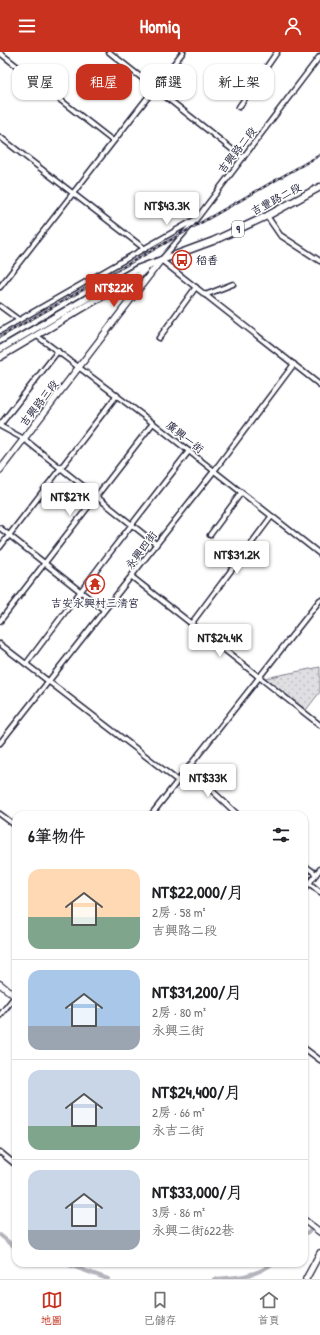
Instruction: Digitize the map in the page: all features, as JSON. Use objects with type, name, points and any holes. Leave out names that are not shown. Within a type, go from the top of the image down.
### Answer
[{"type":"main road","name":"吉豐路二段","points":[[0,349],[137,269],[213,241],[267,216],[320,187]]},
{"type":"main road","name":"吉豐路二段","points":[[37,336],[140,274],[152,263]]},
{"type":"main road","name":"9","points":[[0,358],[37,336]]},
{"type":"street","points":[[109,52],[140,76]]},
{"type":"street","points":[[173,64],[183,52]]},
{"type":"street","points":[[239,107],[277,52]]},
{"type":"street","points":[[0,53],[113,141]]},
{"type":"street","name":"吉興路二段","points":[[79,367],[161,260],[198,217],[320,56]]},
{"type":"street","points":[[0,287],[145,100]]},
{"type":"street","points":[[171,100],[242,158]]},
{"type":"street","points":[[0,137],[145,249]]},
{"type":"street","points":[[267,216],[280,235],[320,261]]},
{"type":"street","points":[[0,331],[145,249],[198,217]]},
{"type":"street","points":[[161,260],[320,384]]},
{"type":"street","points":[[205,295],[233,284]]},
{"type":"street","points":[[159,338],[196,287]]},
{"type":"street","points":[[0,306],[19,320]]},
{"type":"street","name":"廣興一街","points":[[37,336],[117,395],[320,554]]},
{"type":"street","points":[[58,351],[0,425],[24,439],[156,544]]},
{"type":"street","name":"永興四街","points":[[0,743],[104,610],[132,577],[294,364]]},
{"type":"street","name":"吉興路三段","points":[[0,470],[79,367]]},
{"type":"street","points":[[0,547],[117,395]]},
{"type":"street","points":[[0,621],[153,423]]},
{"type":"street","points":[[26,664],[80,591],[189,451]]},
{"type":"street","points":[[210,535],[241,493]]},
{"type":"street","points":[[191,624],[271,517]]},
{"type":"street","points":[[0,528],[104,610]]},
{"type":"street","points":[[132,577],[320,725]]},
{"type":"street","points":[[154,811],[260,679],[320,600]]},
{"type":"street","points":[[0,644],[178,781]]},
{"type":"street","points":[[184,772],[206,785],[234,811]]},
{"type":"street","points":[[0,814],[12,823]]},
{"type":"street","points":[[308,868],[316,874]]},
{"type":"street","points":[[320,869],[309,883],[320,892]]},
{"type":"street","points":[[0,984],[12,993]]},
{"type":"street","points":[[0,1015],[12,1001]]},
{"type":"street","points":[[308,1051],[320,1060]]},
{"type":"street","points":[[0,1152],[12,1162]]},
{"type":"street","points":[[308,1225],[320,1232]]},
{"type":"street","points":[[306,1279],[320,1254]]},
{"type":"shaded area","points":[[320,667],[320,692],[306,710],[265,678]]},
{"type":"waterway","points":[[0,1018],[11,1005]]},
{"type":"waterway","points":[[0,1235],[12,1245]]},
{"type":"waterway","points":[[75,1267],[108,1279]]},
{"type":"waterway","points":[[214,1279],[245,1276],[267,1267]]},
{"type":"railway","points":[[0,337],[320,155]]},
{"type":"place","name":"稻香","points":[[182,260]]},
{"type":"place","name":"吉安永興村三清宮","points":[[95,584]]}]
